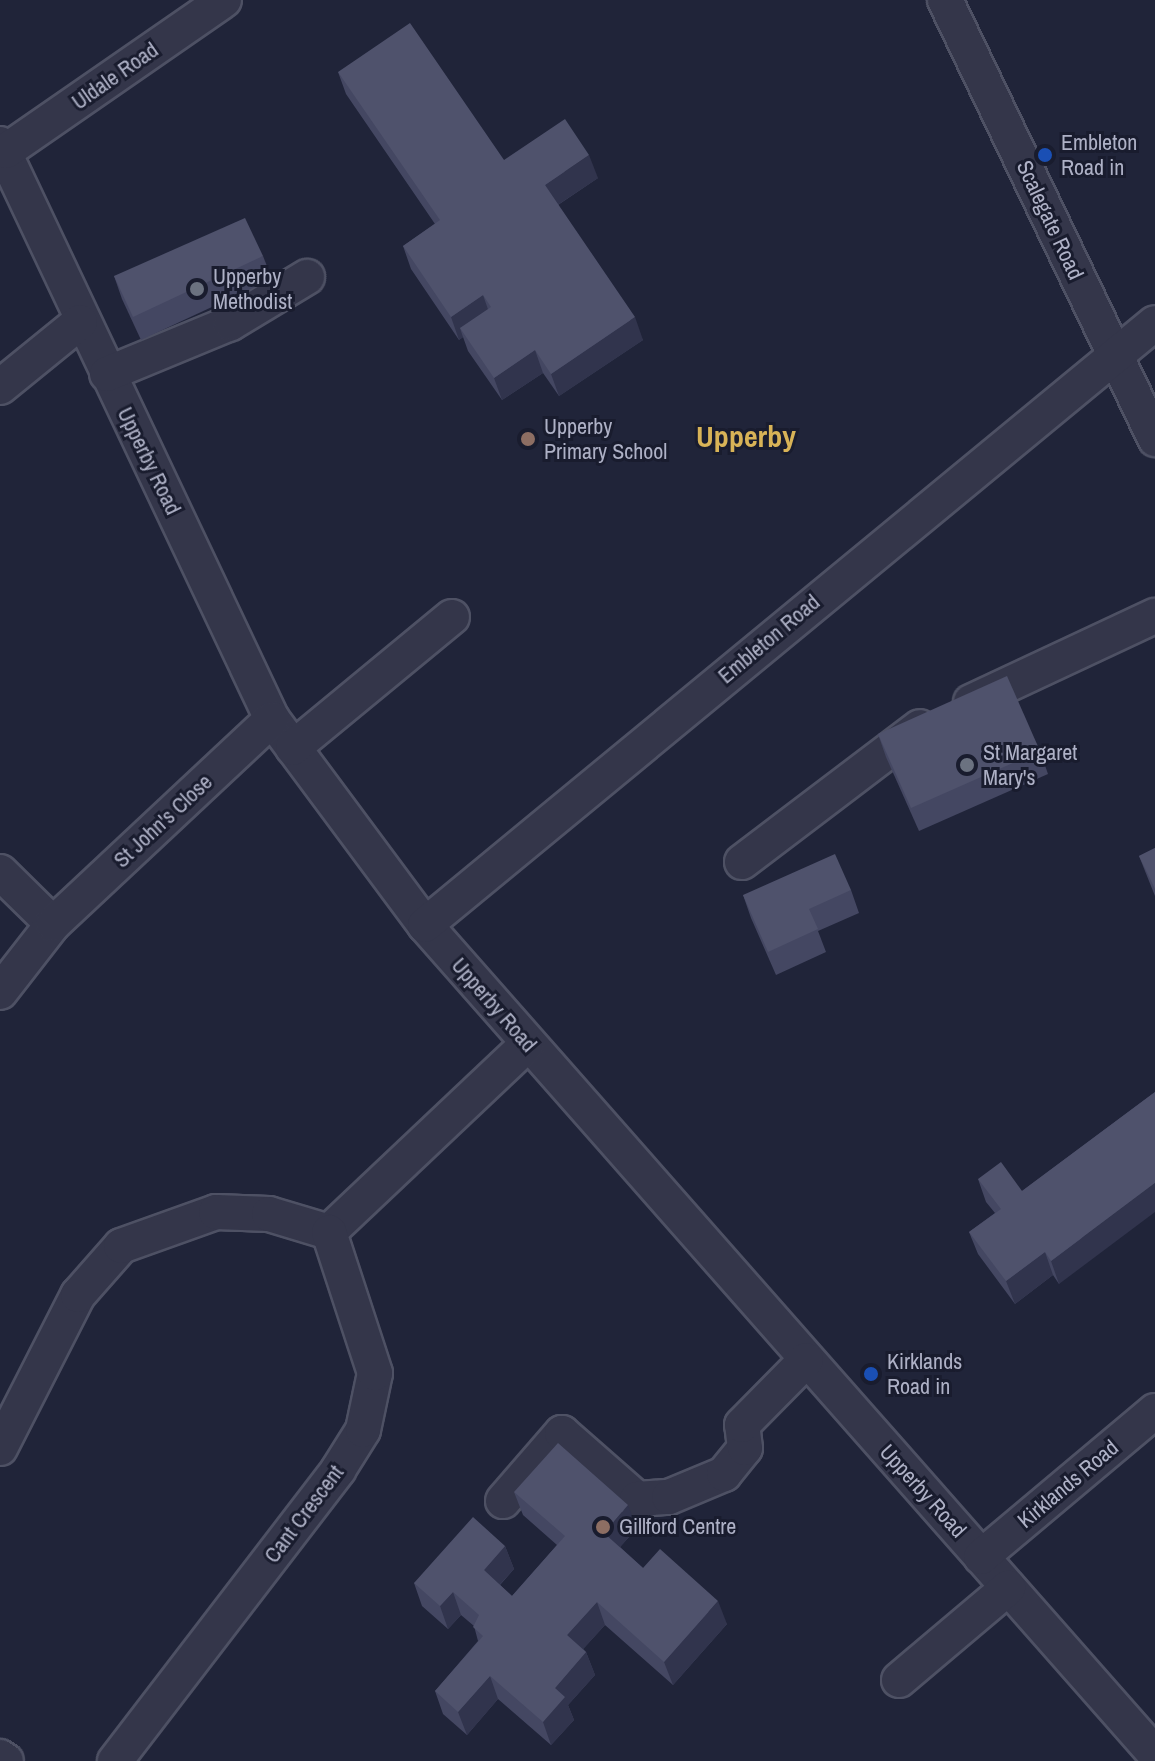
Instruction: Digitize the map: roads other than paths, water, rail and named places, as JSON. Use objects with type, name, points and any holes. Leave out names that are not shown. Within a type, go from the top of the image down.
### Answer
[{"type":"street","name":"Uldale Road","points":[[3,148],[224,0]]},
{"type":"street","name":"Scalegate Road","points":[[945,0],[1155,439]]},
{"type":"street","name":"Upperby Road","points":[[3,148],[80,322],[272,719],[425,925],[527,1045],[1155,1754]]},
{"type":"street","points":[[107,374],[231,323],[307,277]]},
{"type":"street","points":[[0,387],[80,322]]},
{"type":"street","name":"Embleton Road","points":[[425,925],[1113,354],[1155,323]]},
{"type":"street","points":[[742,862],[928,721],[1155,616]]},
{"type":"street","points":[[293,748],[452,617]]},
{"type":"street","name":"St John's Close","points":[[0,992],[53,924],[272,719]]},
{"type":"street","points":[[0,872],[53,924]]},
{"type":"street","points":[[0,1448],[78,1295],[121,1246],[216,1212],[269,1214],[329,1232],[527,1045]]},
{"type":"street","name":"Cant Crescent","points":[[115,1761],[338,1470],[363,1430],[375,1373],[329,1232]]},
{"type":"street","points":[[503,1501],[562,1433],[637,1499],[669,1497],[724,1474],[745,1448],[742,1425],[806,1360]]},
{"type":"street","name":"Kirklands Road","points":[[981,1557],[1155,1411]]},
{"type":"street","points":[[899,1680],[1008,1588]]},
{"type":"street","points":[[0,1757],[6,1761]]},
{"type":"place","name":"Embleton Road in","points":[[1045,155]]},
{"type":"place","name":"Upperby Methodist","points":[[197,289]]},
{"type":"place","name":"Upperby Primary School","points":[[528,439]]},
{"type":"place","name":"St Margaret Mary's","points":[[967,765]]},
{"type":"place","name":"Kirklands Road in","points":[[871,1374]]},
{"type":"place","name":"Gillford Centre","points":[[603,1527]]},
{"type":"district","name":"Upperby","points":[[746,436]]}]
